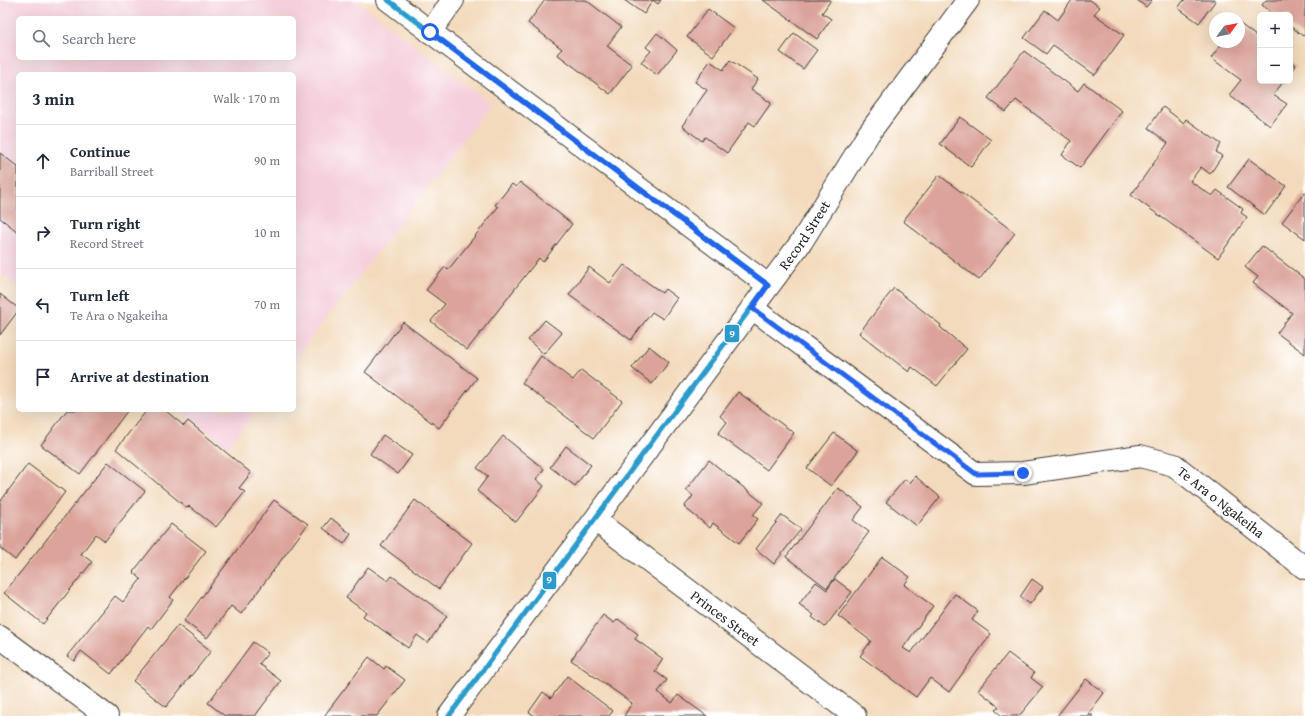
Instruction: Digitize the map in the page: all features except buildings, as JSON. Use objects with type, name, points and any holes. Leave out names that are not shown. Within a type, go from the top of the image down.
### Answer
[{"type":"street","points":[[388,0],[768,285]]},
{"type":"street","points":[[430,32],[453,0]]},
{"type":"street","name":"Record Street","points":[[449,716],[802,241],[869,133],[968,0]]},
{"type":"street","name":"Te Ara o Ngakeiha","points":[[752,308],[976,474],[1023,473],[1140,456],[1174,465],[1305,568]]},
{"type":"street","name":"Princes Street","points":[[595,520],[855,716]]},
{"type":"street","points":[[0,637],[107,716]]},
{"type":"shaded area","points":[[0,0],[356,0],[491,104],[296,358],[296,72],[16,72],[16,285],[0,273]]},
{"type":"shaded area","points":[[182,412],[255,412],[228,447]]},
{"type":"transit line","name":"9","points":[[388,0],[768,285],[449,716]]},
{"type":"route","points":[[430,32],[768,285],[752,308],[976,474],[1023,473]]}]
